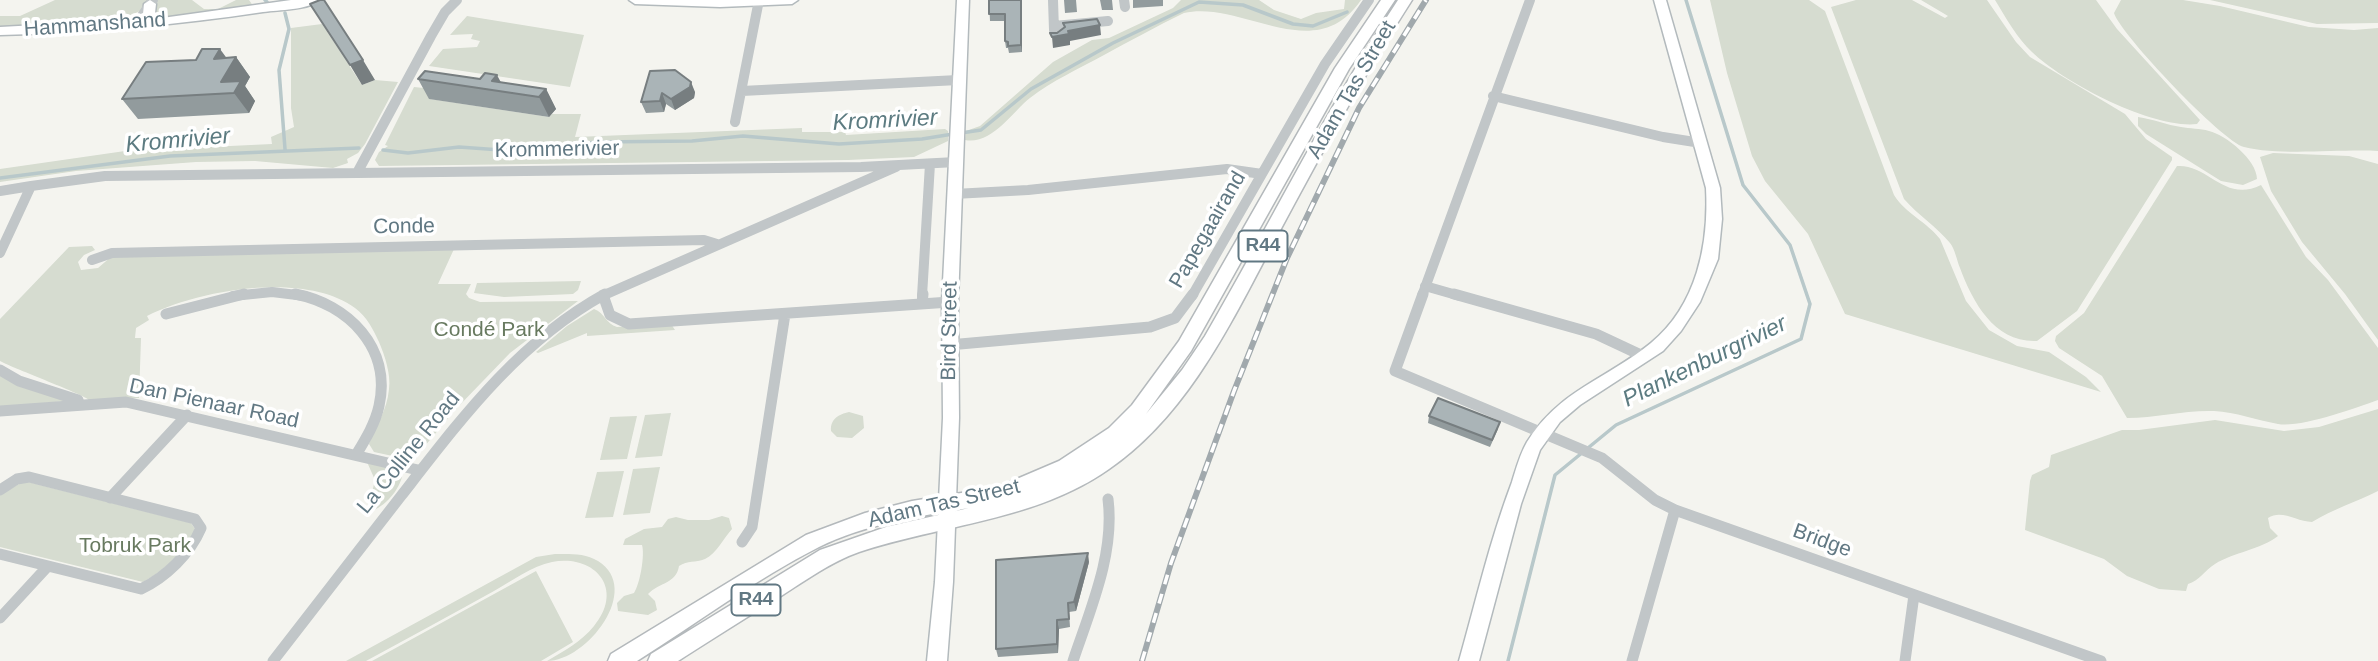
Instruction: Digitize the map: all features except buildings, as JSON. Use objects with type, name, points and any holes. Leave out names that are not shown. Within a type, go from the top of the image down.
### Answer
[{"type":"main road","name":"Adam Tas Street","points":[[659,661],[827,556],[1026,486],[1066,467],[1104,442],[1139,410],[1200,321],[1342,68],[1388,0]]},
{"type":"main road","name":"Adam Tas Street","points":[[619,661],[755,574],[813,541],[873,519],[1022,504],[1065,486],[1124,451],[1152,425],[1179,391],[1219,327],[1358,73],[1405,0]]},
{"type":"main road","points":[[1200,321],[1219,327]]},
{"type":"street","name":"Hammanshand","points":[[0,31],[158,21],[314,0]]},
{"type":"street","points":[[445,12],[447,0]]},
{"type":"street","points":[[357,173],[445,12],[457,0]]},
{"type":"street","points":[[635,0],[792,0]]},
{"type":"street","name":"Bird Street","points":[[937,661],[944,582],[951,418],[950,302],[963,0]]},
{"type":"street","points":[[1053,0],[1055,37]]},
{"type":"street","name":"Papegaairand","points":[[949,345],[1164,324],[1175,318],[1187,305],[1325,64],[1369,0]]},
{"type":"street","points":[[1530,0],[1425,286],[1597,334],[1643,356]]},
{"type":"street","points":[[1469,661],[1512,504],[1533,447],[1554,417],[1574,400],[1657,347],[1675,327],[1698,291],[1710,259],[1715,219],[1713,188],[1660,0]]},
{"type":"street","points":[[735,122],[759,1]]},
{"type":"street","points":[[152,2],[149,15],[158,21]]},
{"type":"street","points":[[137,23],[152,2]]},
{"type":"street","points":[[1054,26],[1108,22]]},
{"type":"street","points":[[742,91],[958,80]]},
{"type":"street","points":[[1493,96],[1663,137],[1701,143]]},
{"type":"street","name":"Krommerivier","points":[[0,191],[87,178],[160,174],[179,177],[861,167],[956,162]]},
{"type":"street","points":[[922,304],[930,164]]},
{"type":"street","name":"La Colline Road","points":[[273,661],[418,470],[472,404],[512,362],[557,324],[603,295],[899,165]]},
{"type":"street","points":[[849,187],[861,167]]},
{"type":"street","points":[[954,194],[1028,190],[1227,169],[1262,174]]},
{"type":"street","points":[[0,253],[31,186]]},
{"type":"street","name":"Conde","points":[[92,260],[111,253],[704,240],[717,244]]},
{"type":"street","name":"Bridge","points":[[1425,286],[1395,371],[1563,439],[1602,458],[1655,500],[1675,510],[2101,661]]},
{"type":"street","points":[[166,314],[230,296],[286,292],[331,303],[350,316],[366,333],[377,354],[382,377],[380,403],[368,435],[356,455]]},
{"type":"street","points":[[603,295],[603,304],[609,316],[616,322],[629,324],[950,302]]},
{"type":"street","points":[[742,542],[752,527],[785,314]]},
{"type":"street","points":[[0,370],[19,381],[78,400],[76,405]]},
{"type":"street","name":"Dan Pienaar Road","points":[[0,411],[127,402],[418,470]]},
{"type":"street","points":[[110,498],[187,415]]},
{"type":"street","points":[[0,490],[17,479],[29,477],[195,519],[201,528],[200,533],[162,578],[141,589],[0,554]]},
{"type":"street","points":[[1073,661],[1108,541],[1112,520],[1108,499]]},
{"type":"street","points":[[1632,661],[1675,510]]},
{"type":"street","points":[[0,618],[48,566]]},
{"type":"street","points":[[1905,661],[1914,595]]},
{"type":"green space","points":[[55,0],[149,0],[140,11],[120,20],[0,27],[0,16],[20,16]]},
{"type":"green space","points":[[157,0],[192,0],[204,9],[218,9],[236,0],[249,0],[254,7],[165,17],[153,13]]},
{"type":"green space","points":[[1181,0],[1259,0],[1274,10],[1301,19],[1316,13],[1344,9],[1345,0],[1361,0],[1343,20],[1322,29],[1300,31],[1207,11],[1184,13],[1047,86],[1030,98],[993,133],[984,138],[965,140],[966,131],[980,126],[1053,62],[1092,40],[1109,38],[1173,8]]},
{"type":"green space","points":[[1710,0],[1809,0],[1825,11],[1894,195],[1904,208],[1940,239],[1966,301],[1989,330],[2017,346],[2049,352],[2086,377],[2101,392],[1845,314],[1808,234],[1765,181],[1752,156],[1727,73]]},
{"type":"green space","points":[[1856,0],[1912,0],[1945,18],[1948,16],[1921,0],[1987,0],[2016,42],[2030,57],[2125,114],[2146,139],[2172,157],[2077,311],[2037,341],[2022,340],[2009,335],[1988,318],[1972,294],[1950,243],[1904,199],[1831,7]]},
{"type":"green space","points":[[1995,0],[2096,0],[2117,29],[2200,120],[2197,124],[2179,124],[2157,119],[2134,112],[2087,90],[2032,52]]},
{"type":"green space","points":[[2121,0],[2183,0],[2309,27],[2354,30],[2378,28],[2378,151],[2258,150],[2233,141],[2195,108],[2120,25],[2114,13]]},
{"type":"green space","points":[[2210,0],[2378,0],[2378,23],[2317,24]]},
{"type":"green space","points":[[467,16],[584,35],[570,87],[429,66],[443,49],[477,47],[480,41],[471,39],[473,34],[450,35]]},
{"type":"green space","points":[[322,24],[362,85],[375,80],[398,82],[365,144],[358,153],[347,159],[348,163],[333,168],[255,161],[196,162],[76,171],[0,182],[0,169],[125,151],[272,144],[271,137],[294,127],[291,108],[291,28]]},
{"type":"green space","points":[[414,87],[433,89],[430,99],[549,117],[552,114],[581,114],[575,137],[802,128],[802,132],[845,132],[846,135],[945,129],[948,131],[948,141],[914,157],[848,160],[379,166],[375,160],[379,152],[388,146],[385,145]]},
{"type":"green space","points":[[2138,117],[2216,133],[2239,149],[2252,164],[2257,179],[2243,185],[2221,181],[2146,134],[2138,126]]},
{"type":"green space","points":[[2273,153],[2349,156],[2378,164],[2378,340],[2345,294],[2302,242],[2271,191],[2260,157]]},
{"type":"green space","points":[[2177,166],[2188,167],[2237,189],[2261,185],[2306,257],[2328,280],[2378,348],[2378,400],[2328,416],[2288,424],[2214,411],[2127,418],[2102,376],[2059,348],[2055,341],[2056,336],[2084,313]]},
{"type":"green space","name":"Condé Park","points":[[92,246],[95,250],[84,255],[78,262],[81,270],[98,268],[112,256],[454,249],[438,284],[471,284],[466,294],[469,298],[480,302],[578,301],[510,353],[455,410],[424,447],[402,458],[374,452],[369,444],[386,404],[389,384],[385,359],[372,328],[355,308],[334,297],[308,290],[280,287],[222,292],[147,316],[149,320],[136,328],[135,338],[141,338],[139,398],[89,400],[0,361],[0,319],[69,247]]},
{"type":"green space","points":[[581,281],[578,290],[573,294],[504,297],[474,293],[477,283]]},
{"type":"green space","points":[[594,309],[617,327],[671,324],[675,330],[587,336],[587,333],[536,352],[567,326]]},
{"type":"green space","points":[[0,374],[66,401],[0,407]]},
{"type":"green space","points":[[2378,409],[2378,491],[2312,522],[2284,515],[2268,518],[2270,528],[2278,536],[2263,545],[2215,564],[2188,584],[2186,591],[2159,589],[2127,576],[2104,559],[2025,530],[2032,475],[2049,467],[2051,455],[2122,430],[2215,420],[2284,431],[2319,427]]},
{"type":"green space","points":[[849,412],[863,416],[864,428],[852,438],[837,437],[831,431],[832,423]]},
{"type":"green space","points":[[671,413],[662,456],[635,458],[645,415]]},
{"type":"green space","points":[[637,416],[627,459],[600,460],[610,417]]},
{"type":"green space","points":[[367,462],[399,471],[402,477],[389,500],[367,513],[375,480]]},
{"type":"green space","points":[[660,467],[650,513],[623,515],[633,469]]},
{"type":"green space","points":[[624,471],[613,517],[585,518],[597,472]]},
{"type":"green space","name":"Tobruk Park","points":[[24,481],[191,523],[195,529],[173,560],[143,582],[0,547],[0,495]]},
{"type":"green space","points":[[722,516],[729,518],[732,529],[713,553],[705,559],[679,566],[671,580],[648,594],[655,601],[657,610],[648,615],[618,611],[617,603],[636,589],[642,562],[642,545],[623,545],[625,539],[644,529],[662,527],[668,519],[676,517],[709,520]]},
{"type":"green space","points":[[555,554],[593,558],[610,573],[615,588],[612,605],[593,637],[563,658],[547,661],[589,632],[603,612],[607,599],[606,587],[601,577],[581,563],[567,561],[552,562],[530,570],[366,661],[346,661],[536,557]]},
{"type":"green space","points":[[536,571],[573,642],[541,661],[372,661]]},
{"type":"waterway","name":"Plankenburgrivier","points":[[1508,661],[1555,475],[1616,425],[1801,339],[1810,304],[1790,245],[1743,185],[1686,0]]},
{"type":"waterway","name":"Kromrivier","points":[[961,133],[981,130],[1031,89],[1113,43],[1199,2],[1243,5],[1293,24],[1313,26],[1347,12]]},
{"type":"waterway","points":[[285,13],[289,29],[279,70],[285,149]]},
{"type":"waterway","name":"Kromrivier","points":[[383,150],[408,153],[459,147],[515,151],[597,142],[692,141],[743,136],[839,144],[922,139],[953,134]]},
{"type":"waterway","name":"Kromrivier","points":[[0,178],[170,156],[359,148]]},
{"type":"railway","points":[[1142,661],[1171,563],[1234,391],[1287,258],[1359,108],[1426,0]]}]
